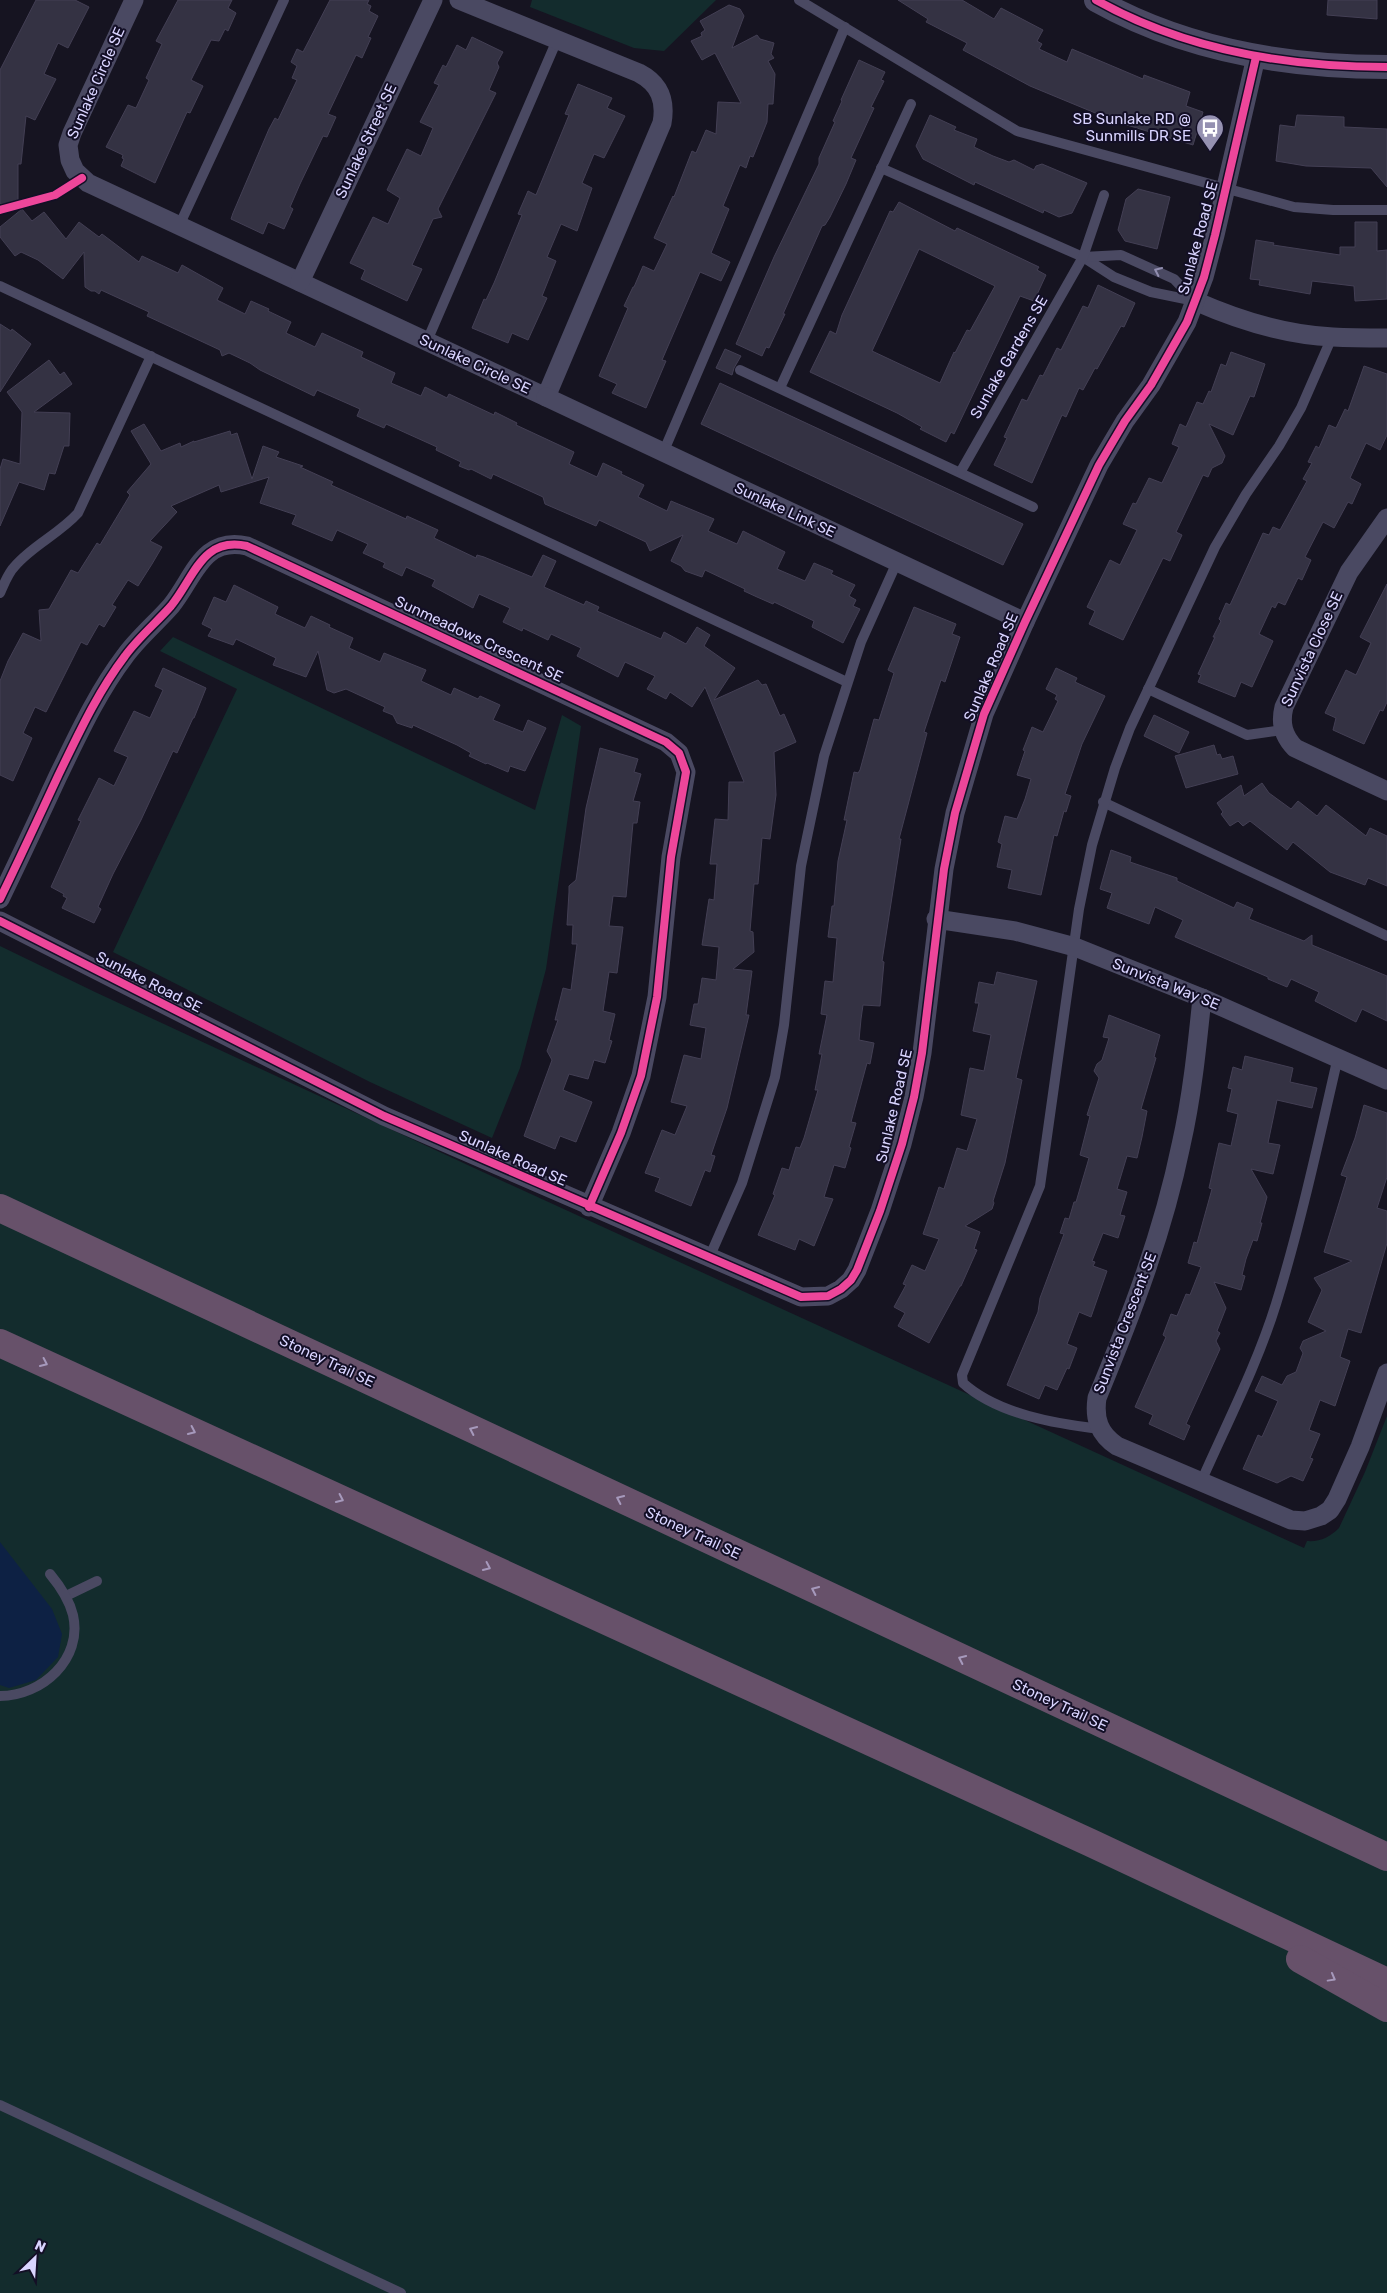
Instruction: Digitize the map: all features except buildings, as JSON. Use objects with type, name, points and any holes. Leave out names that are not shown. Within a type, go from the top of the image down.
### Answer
[{"type":"highway","name":"Stoney Trail SE","points":[[0,1208],[1387,1857]]},
{"type":"highway","points":[[0,1343],[1387,1982]]},
{"type":"highway","points":[[1006,1680],[1387,1842]]},
{"type":"highway","points":[[1091,1844],[1387,2008]]},
{"type":"street","name":"Sunlake Circle SE","points":[[134,0],[72,132],[68,145],[70,160],[75,170],[88,183],[546,397],[662,123],[664,112],[661,94],[647,77],[459,0]]},
{"type":"street","name":"Sunlake Street SE","points":[[300,282],[432,0]]},
{"type":"street","points":[[1096,0],[1177,36],[1256,57],[1313,65],[1387,67]]},
{"type":"street","name":"Sunlake Road SE","points":[[0,921],[384,1116],[589,1207],[801,1297],[828,1296],[841,1289],[851,1280],[857,1270],[880,1211],[902,1144],[914,1097],[922,1053],[936,919],[956,812],[984,714],[1099,465],[1176,344],[1195,301],[1204,277],[1256,57]]},
{"type":"street","points":[[1195,301],[1254,323],[1293,332],[1332,337],[1387,338]]},
{"type":"street","name":"Sunlake Link SE","points":[[546,397],[1025,622]]},
{"type":"street","name":"Sunvista Close SE","points":[[1283,730],[1282,716],[1284,706],[1333,602],[1349,572],[1387,518]]},
{"type":"street","name":"Sunmeadows Crescent SE","points":[[0,899],[79,733],[102,690],[125,655],[172,605],[203,559],[212,550],[224,544],[235,543],[247,546],[666,742],[679,754],[686,772],[671,858],[657,997],[640,1076],[621,1133],[589,1207]]},
{"type":"street","points":[[1283,730],[1295,748],[1387,791]]},
{"type":"street","name":"Sunvista Way SE","points":[[936,919],[1015,930],[1074,947],[1202,998],[1387,1080]]},
{"type":"street","name":"Sunvista Crescent SE","points":[[1101,1429],[1095,1412],[1097,1398],[1130,1318],[1156,1242],[1181,1146],[1194,1074],[1202,998]]},
{"type":"street","points":[[1101,1429],[1104,1435],[1117,1446],[1291,1520],[1305,1521],[1321,1516],[1330,1510],[1337,1499],[1360,1446],[1387,1373]]},
{"type":"lane","points":[[179,226],[284,0]]},
{"type":"lane","points":[[799,0],[1017,131],[1294,207],[1333,210],[1387,210]]},
{"type":"lane","points":[[663,453],[845,27]]},
{"type":"lane","points":[[427,342],[557,40]]},
{"type":"lane","points":[[780,388],[911,104]]},
{"type":"lane","points":[[881,168],[1083,257],[1114,277],[1151,292],[1195,301]]},
{"type":"lane","name":"Sunlake Gardens SE","points":[[960,471],[1083,257],[1104,195]]},
{"type":"lane","points":[[1083,257],[1121,255],[1174,279],[1195,301]]},
{"type":"lane","points":[[0,286],[847,682]]},
{"type":"lane","points":[[1101,1429],[1044,1421],[1018,1412],[974,1393],[963,1383],[962,1375],[1040,1186],[1074,947],[1092,845],[1103,802],[1130,728],[1215,548],[1246,494],[1302,408],[1332,337]]},
{"type":"lane","points":[[0,593],[13,567],[23,557],[68,524],[78,513],[151,356]]},
{"type":"lane","points":[[740,370],[960,471],[1033,507]]},
{"type":"lane","points":[[709,1258],[742,1183],[775,1077],[784,1024],[801,866],[824,756],[861,642],[897,562]]},
{"type":"lane","points":[[1148,689],[1247,735],[1283,730]]},
{"type":"lane","points":[[1103,802],[1387,936]]},
{"type":"lane","points":[[1201,1482],[1254,1363],[1276,1304],[1299,1222],[1338,1057]]},
{"type":"lane","points":[[0,1696],[10,1696],[34,1689],[45,1683],[62,1665],[70,1648],[74,1629],[73,1615],[66,1596],[50,1574]]},
{"type":"lane","points":[[66,1596],[97,1581]]},
{"type":"lane","points":[[0,2105],[401,2293]]},
{"type":"green space","points":[[532,0],[716,0],[664,51],[634,48],[530,7]]},
{"type":"green space","points":[[173,637],[535,810],[562,715],[581,726],[546,969],[520,1068],[492,1138],[370,1082],[113,952],[237,689],[160,651]]},
{"type":"green space","points":[[0,946],[472,1167],[1304,1548],[1307,1541],[1325,1538],[1339,1528],[1365,1472],[1387,1416],[1387,2293],[0,2293]]},
{"type":"water","points":[[0,1542],[52,1609],[62,1634],[58,1657],[36,1680],[9,1688],[0,1685]]},
{"type":"cycle path","points":[[1096,0],[1165,32],[1237,52],[1311,64],[1387,67]]},
{"type":"cycle path","points":[[0,921],[384,1116],[801,1297],[828,1296],[841,1289],[851,1280],[857,1270],[880,1211],[902,1144],[914,1097],[922,1053],[944,869],[955,813],[984,714],[1099,465],[1125,421],[1151,385],[1187,322],[1204,277],[1215,235],[1256,57]]},
{"type":"cycle path","points":[[0,210],[55,195],[82,178]]},
{"type":"cycle path","points":[[0,899],[88,714],[115,670],[130,649],[171,606],[201,562],[209,553],[219,547],[232,545],[247,546],[666,742],[679,753],[686,772],[671,857],[657,997],[641,1076],[621,1133],[589,1207]]},
{"type":"place","name":"SB Sunlake RD @ Sunmills DR SE","points":[[1210,152]]}]
